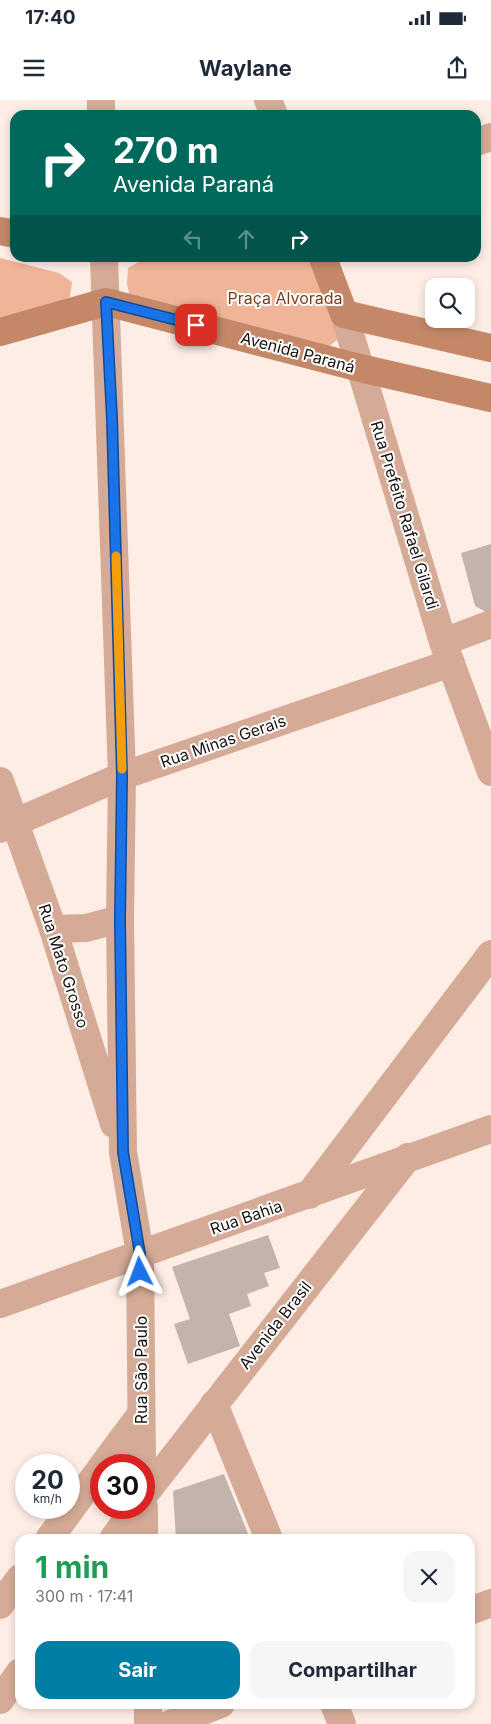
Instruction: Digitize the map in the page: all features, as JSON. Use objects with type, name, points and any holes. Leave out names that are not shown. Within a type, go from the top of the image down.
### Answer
[{"type":"main road","name":"Rua Prefeito Rafael Gilardi","points":[[324,262],[344,314]]},
{"type":"main road","points":[[0,332],[106,302]]},
{"type":"main road","name":"Avenida Paraná","points":[[106,302],[360,368],[491,398]]},
{"type":"main road","points":[[344,314],[491,348]]},
{"type":"street","name":"Rua São Paulo","points":[[104,262],[112,419],[122,776],[120,919],[123,1152],[140,1254],[142,1454]]},
{"type":"street","name":"Rua Prefeito Rafael Gilardi","points":[[344,314],[447,652],[491,772]]},
{"type":"street","name":"Rua Minas Gerais","points":[[8,827],[122,776],[447,652],[491,624]]},
{"type":"street","name":"Rua Mato Grosso","points":[[0,781],[8,827],[53,929],[123,1152]]},
{"type":"street","points":[[53,929],[86,928],[120,919]]},
{"type":"street","points":[[309,1195],[491,954]]},
{"type":"street","name":"Rua Bahia","points":[[0,1304],[491,1129]]},
{"type":"street","name":"Avenida Brasil","points":[[155,1480],[408,1157]]},
{"type":"street","points":[[214,1404],[266,1534]]},
{"type":"street","points":[[111,1454],[141,1414]]},
{"type":"street","points":[[53,1534],[90,1483]]},
{"type":"street","points":[[117,1534],[127,1519]]},
{"type":"street","points":[[144,1519],[144,1534]]},
{"type":"street","points":[[0,1605],[15,1585]]},
{"type":"street","points":[[475,1609],[491,1603]]},
{"type":"street","points":[[0,1700],[15,1679]]},
{"type":"street","points":[[148,1709],[148,1724]]},
{"type":"street","points":[[170,1724],[208,1709]]},
{"type":"street","points":[[336,1709],[342,1724]]},
{"type":"green space","points":[[0,258],[59,273],[72,282],[70,297],[56,305],[0,324]]},
{"type":"green space","name":"Praça Alvorada","points":[[139,262],[316,262],[339,338],[326,349],[130,298],[127,284],[128,268]]},
{"type":"building","points":[[491,544],[491,612],[488,613],[475,606],[461,553]]},
{"type":"building","points":[[268,1235],[280,1268],[264,1273],[269,1286],[247,1294],[251,1306],[229,1314],[240,1346],[188,1364],[174,1324],[190,1319],[172,1267]]},
{"type":"building","points":[[224,1474],[248,1534],[176,1534],[173,1491]]},
{"type":"slow traffic","points":[[116,556],[122,769]]},
{"type":"route","points":[[140,1272],[140,1254],[123,1152],[120,919],[122,776],[112,419],[106,302],[196,325]]}]
